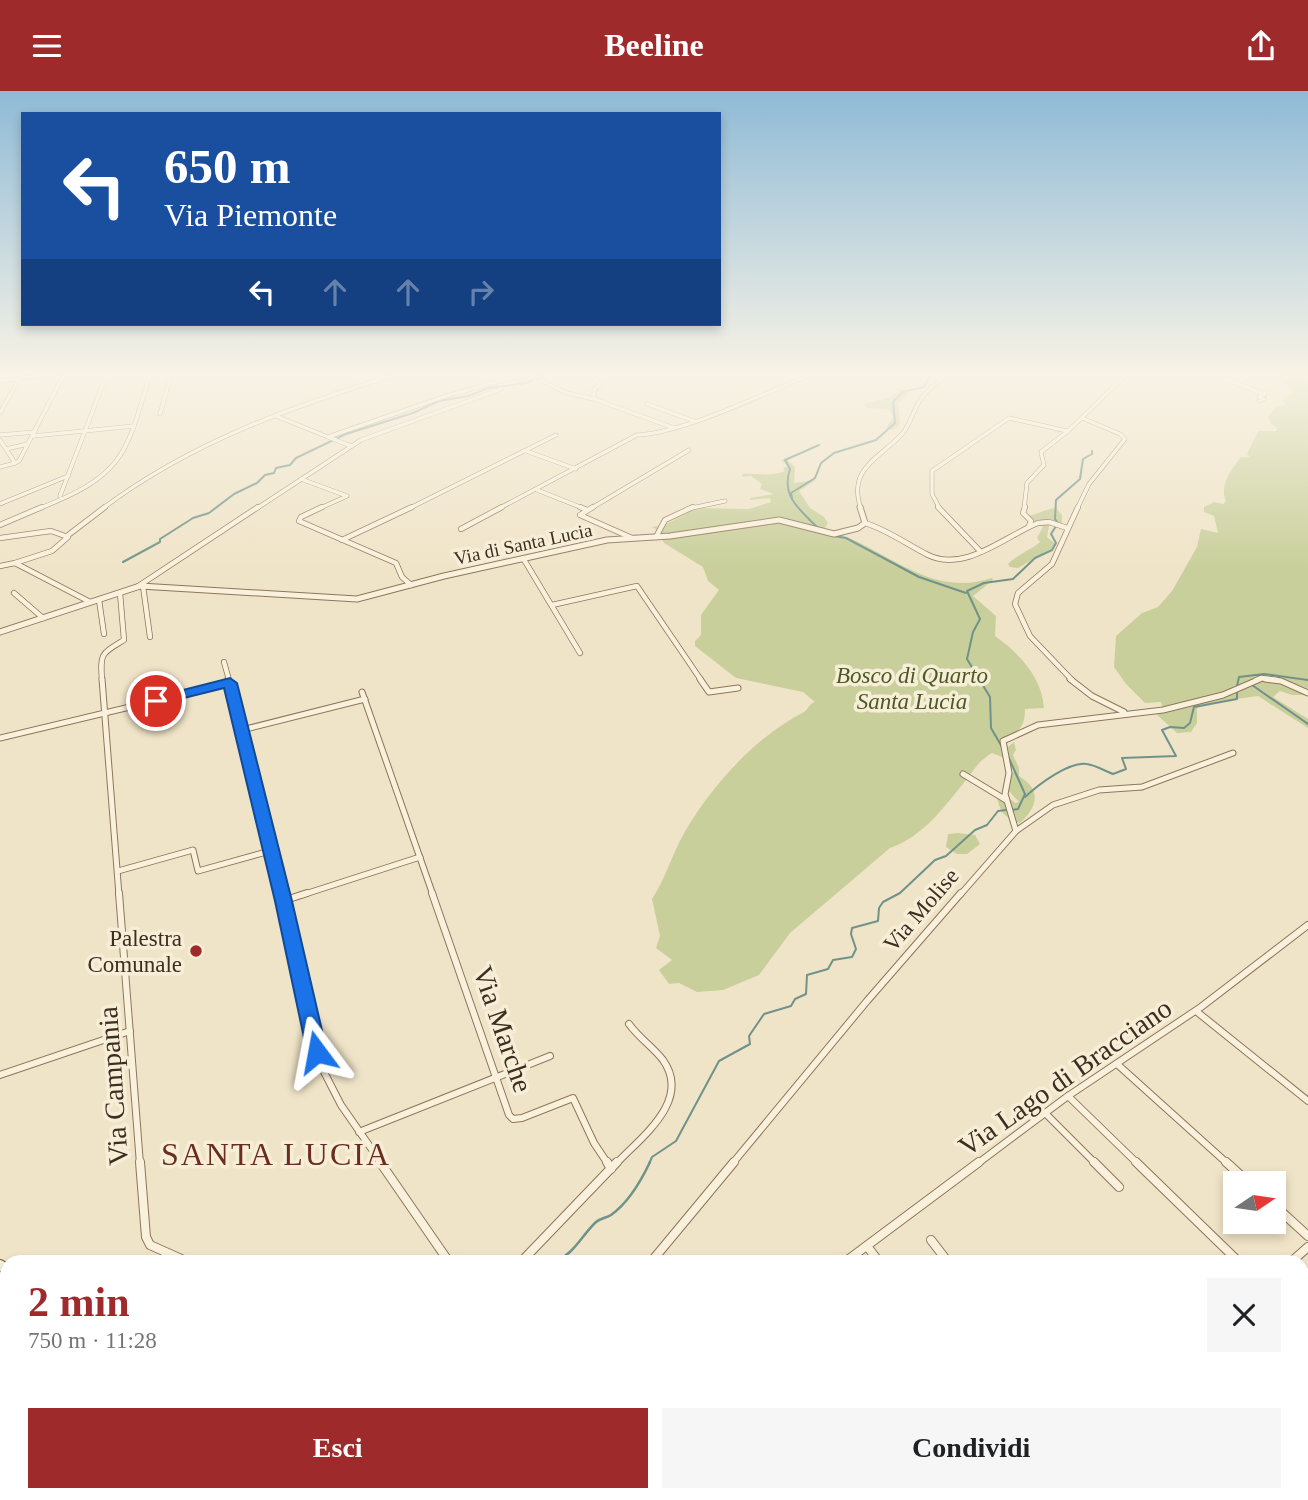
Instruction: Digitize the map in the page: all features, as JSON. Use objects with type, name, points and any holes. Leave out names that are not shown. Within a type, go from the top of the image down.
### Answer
[{"type":"street","points":[[0,437],[17,462]]},
{"type":"street","points":[[0,467],[17,462],[33,437]]},
{"type":"street","points":[[60,495],[83,437]]},
{"type":"street","points":[[0,525],[96,482],[124,452],[130,437]]},
{"type":"street","points":[[0,566],[52,549],[66,541],[67,535],[165,466],[227,437]]},
{"type":"street","points":[[328,437],[351,446]]},
{"type":"street","points":[[149,637],[140,586],[351,446],[375,437]]},
{"type":"street","points":[[342,540],[553,437]]},
{"type":"street","points":[[461,530],[634,437]]},
{"type":"street","points":[[898,437],[872,458],[862,471],[857,500],[864,523],[941,560],[959,559],[1029,526],[1044,522],[1065,527]]},
{"type":"street","points":[[980,551],[934,502],[930,482],[932,471],[981,437]]},
{"type":"street","points":[[1029,526],[1031,521],[1023,513],[1027,498],[1027,480],[1044,465],[1040,454],[1042,451],[1061,437]]},
{"type":"street","points":[[1122,437],[1125,438],[1091,481],[1065,527],[1052,564],[1017,594],[1016,610],[1032,638],[1079,688],[1098,702],[1126,713]]},
{"type":"street","points":[[6,449],[29,444]]},
{"type":"street","points":[[632,538],[580,516],[689,450]]},
{"type":"street","points":[[526,451],[576,469]]},
{"type":"street","points":[[1,503],[68,476]]},
{"type":"street","points":[[302,479],[347,496],[298,520],[396,563],[401,575],[411,585]]},
{"type":"street","points":[[537,490],[587,510]]},
{"type":"street","points":[[656,537],[659,527],[678,513],[696,506],[725,501]]},
{"type":"street","name":"Via di Santa Lucia","points":[[0,632],[140,586],[353,600],[607,540],[656,537],[777,520],[831,534],[858,528],[864,523]]},
{"type":"street","points":[[0,538],[51,531],[67,535]]},
{"type":"street","points":[[523,558],[580,653]]},
{"type":"street","points":[[15,563],[90,602]]},
{"type":"street","points":[[552,605],[637,586],[709,692],[738,688]]},
{"type":"street","points":[[14,593],[43,618]]},
{"type":"street","name":"Via Campania","points":[[120,593],[124,640],[104,652],[100,658],[107,713],[147,1240],[153,1247],[172,1255]]},
{"type":"street","points":[[99,600],[104,634]]},
{"type":"street","points":[[224,662],[284,901],[318,1067],[359,1132],[444,1255]]},
{"type":"street","points":[[1016,831],[1006,800],[1005,789],[1009,773],[1003,741],[1034,726],[1171,709],[1223,695],[1229,689],[1251,684],[1261,678],[1284,683],[1308,693]]},
{"type":"street","points":[[0,739],[230,683]]},
{"type":"street","name":"Via Marche","points":[[362,692],[508,1113],[513,1119],[525,1117],[565,1099],[574,1098],[611,1169]]},
{"type":"street","points":[[242,730],[365,699]]},
{"type":"street","name":"Via Molise","points":[[658,1255],[867,1001],[1016,831],[1053,805],[1099,790],[1142,786],[1233,753]]},
{"type":"street","points":[[963,774],[1006,800]]},
{"type":"street","points":[[118,871],[193,851],[198,871],[270,851]]},
{"type":"street","points":[[284,901],[420,857]]},
{"type":"street","name":"Via Lago di Bracciano","points":[[855,1255],[1045,1113],[1196,1011],[1308,925]]},
{"type":"street","points":[[1196,1011],[1308,1101]]},
{"type":"street","points":[[528,1255],[578,1208],[660,1117],[671,1091],[671,1077],[664,1062],[629,1024]]},
{"type":"street","points":[[0,1075],[130,1031]]},
{"type":"street","points":[[359,1132],[550,1056]]},
{"type":"street","points":[[1116,1064],[1236,1171]]},
{"type":"street","points":[[1068,1097],[1232,1255]]},
{"type":"street","points":[[1045,1113],[1119,1187]]},
{"type":"street","points":[[1286,1216],[1308,1236]]},
{"type":"street","points":[[931,1240],[943,1255]]},
{"type":"street","points":[[867,1246],[874,1255]]},
{"type":"green space","points":[[1255,437],[1308,437],[1308,695],[1292,695],[1280,691],[1273,697],[1308,719],[1308,728],[1258,696],[1197,708],[1197,723],[1191,732],[1177,733],[1154,712],[1162,707],[1161,702],[1145,703],[1114,667],[1116,636],[1142,613],[1158,607],[1172,591],[1197,547],[1201,529],[1218,533],[1214,516],[1204,512],[1204,507],[1214,502],[1223,504],[1226,501],[1225,483],[1241,457],[1250,457],[1247,454]]},
{"type":"green space","name":"Bosco di Quarto Santa Lucia","points":[[785,458],[795,467],[794,483],[816,480],[799,491],[810,508],[828,523],[824,529],[845,536],[926,576],[947,582],[969,583],[992,578],[993,580],[973,596],[996,616],[995,636],[1028,667],[1042,697],[1044,708],[1025,709],[1020,728],[1004,738],[1008,747],[1014,742],[1016,750],[1013,755],[1019,768],[1019,776],[1031,787],[1035,798],[1031,810],[1020,823],[1004,815],[997,797],[1007,796],[1015,803],[1019,802],[1008,790],[1008,777],[1014,771],[1002,757],[992,753],[980,762],[923,829],[890,848],[790,933],[759,975],[723,990],[697,992],[679,983],[669,984],[659,970],[672,960],[656,948],[660,936],[652,899],[687,828],[724,777],[754,747],[815,702],[803,692],[736,678],[695,646],[695,641],[701,635],[701,615],[719,590],[708,581],[703,567],[664,543],[657,530],[652,527],[664,525],[698,508],[749,509],[771,502],[770,498],[750,500],[774,494],[760,489],[762,484],[751,476],[742,477],[743,474],[785,471],[783,468],[788,466],[781,460]]},
{"type":"green space","points":[[1056,508],[1062,515],[1062,524],[1049,526],[1047,537],[1057,545],[1018,568],[1010,567],[1008,564],[1040,542],[1037,538],[1043,527],[1028,516]]},
{"type":"green space","points":[[948,834],[975,835],[980,844],[967,854],[957,854],[946,847]]},
{"type":"waterway","points":[[123,562],[160,542],[160,539],[193,518],[209,513],[234,494],[257,483],[265,475],[274,473],[276,468],[290,465],[296,458],[340,437]]},
{"type":"waterway","points":[[792,498],[791,493],[815,478],[821,463],[834,453],[880,437]]},
{"type":"waterway","points":[[817,527],[793,501],[788,487],[790,469],[785,460],[819,445]]},
{"type":"waterway","points":[[1002,747],[991,728],[990,697],[967,659],[973,632],[980,619],[967,591],[984,583],[1013,579],[1035,558],[1052,550],[1056,543],[1051,534],[1058,523],[1055,519],[1056,500],[1080,479],[1083,459],[1092,454],[1092,451]]},
{"type":"waterway","points":[[834,536],[846,538],[919,577],[966,593]]},
{"type":"waterway","points":[[1237,686],[1239,677],[1264,674],[1308,680]]},
{"type":"waterway","points":[[1252,685],[1308,724]]},
{"type":"waterway","points":[[1025,797],[1046,780],[1072,766],[1087,764],[1113,774],[1126,769],[1122,758],[1176,756],[1162,730],[1170,727],[1184,728],[1190,723],[1194,707],[1237,699],[1237,692]]},
{"type":"waterway","points":[[1007,754],[1025,794],[1018,809],[1012,810]]},
{"type":"waterway","points":[[649,1163],[652,1157],[676,1141],[719,1061],[750,1044],[749,1036],[764,1014],[791,1006],[795,999],[806,994],[807,975],[828,969],[833,960],[852,957],[856,949],[851,934],[852,928],[878,921],[879,908],[883,902],[900,893],[935,860],[946,856],[975,830],[987,825],[998,811],[1006,810]]},
{"type":"waterway","points":[[566,1255],[596,1222],[611,1215],[623,1204],[649,1163]]},
{"type":"place","name":"Palestra Comunale","points":[[196,951]]},
{"type":"district","name":"SANTA LUCIA","points":[[276,1154]]},
{"type":"route","points":[[156,701],[230,683],[284,901],[317,1052]]}]
